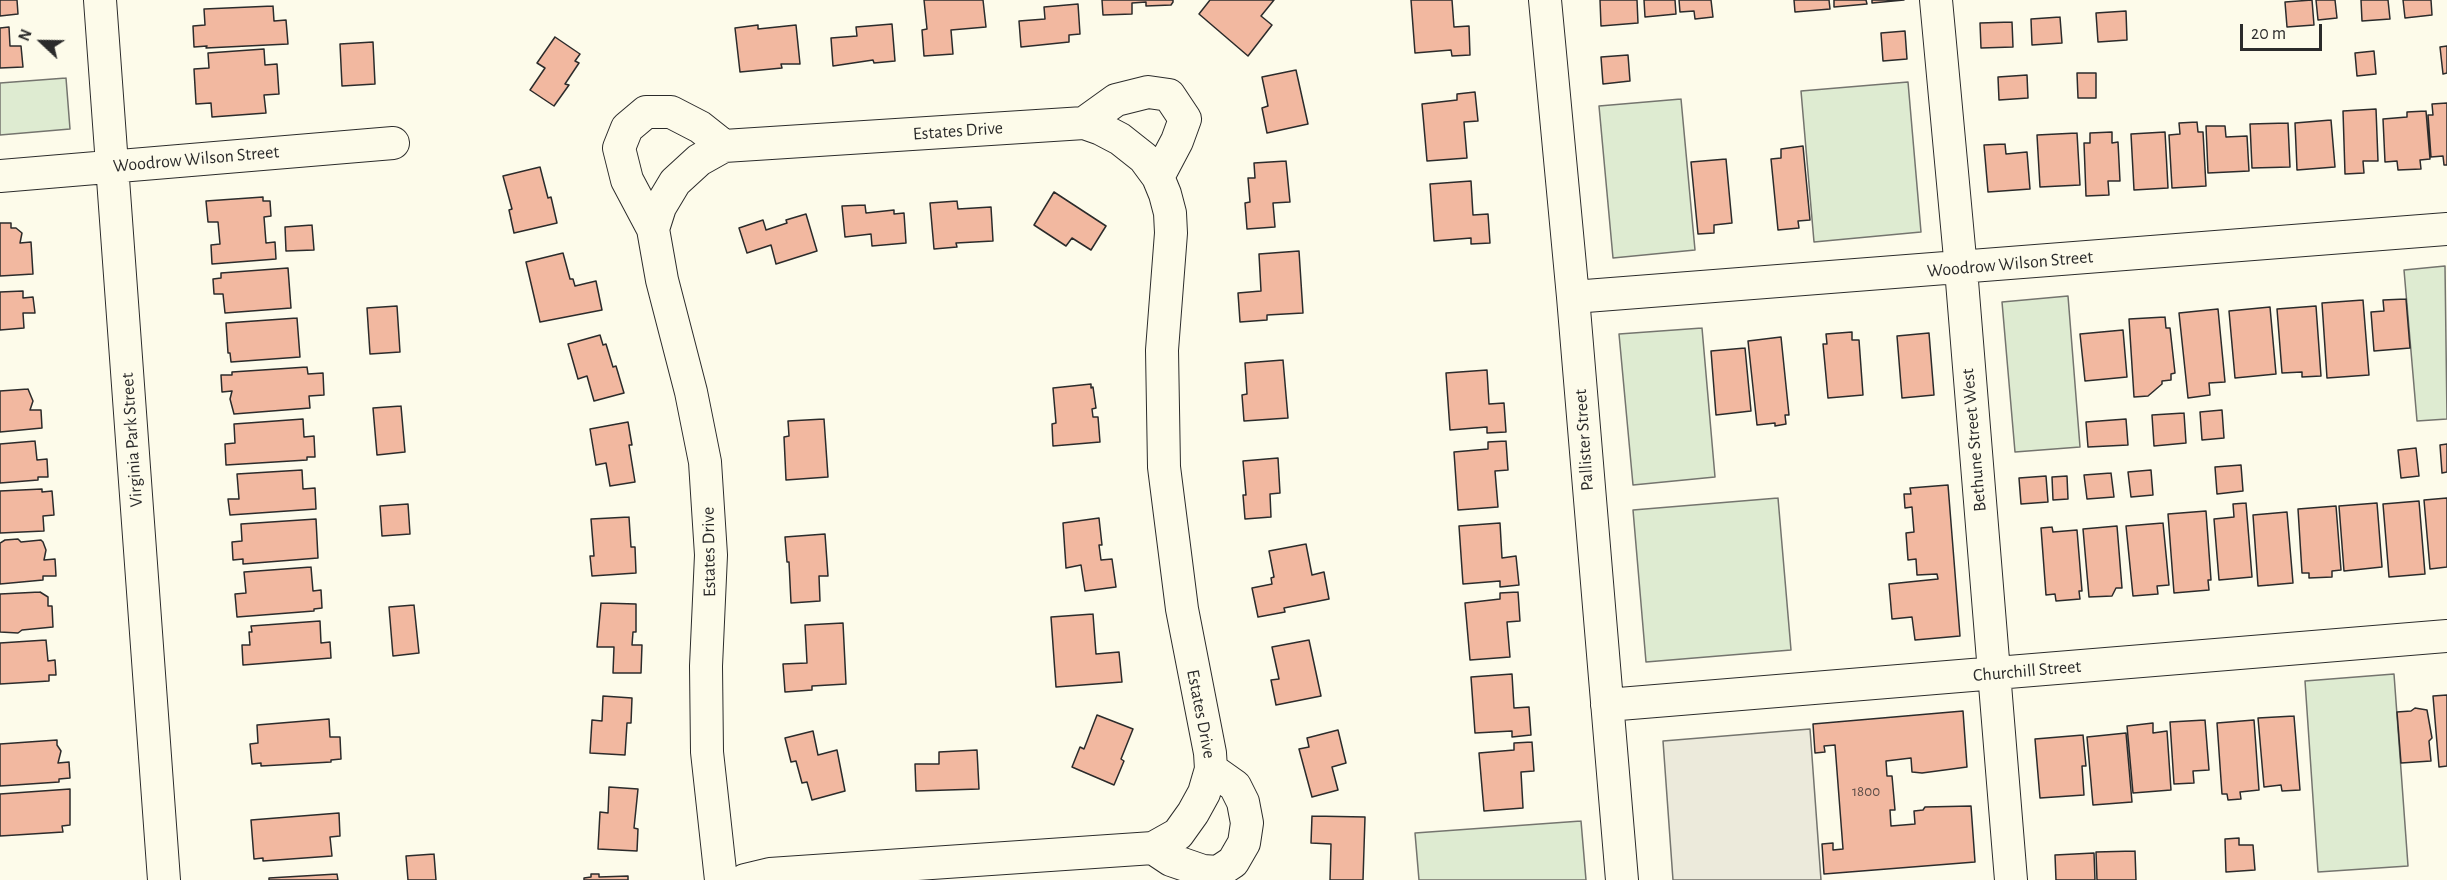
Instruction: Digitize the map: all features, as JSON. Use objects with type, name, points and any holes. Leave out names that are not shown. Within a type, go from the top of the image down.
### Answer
[{"type":"street","name":"Virginia Park Street","points":[[100,0],[164,880]]},
{"type":"street","name":"Pallister Street","points":[[1545,0],[1573,297],[1622,880]]},
{"type":"street","name":"Bethune Street West","points":[[1936,0],[1961,269],[2011,880]]},
{"type":"street","points":[[1084,123],[1116,100],[1148,92],[1169,95],[1185,119],[1177,141],[1158,177]]},
{"type":"street","name":"Estates Drive","points":[[721,880],[707,752],[706,666],[711,555],[705,462],[691,392],[662,280],[653,229],[627,180],[618,148],[627,128],[646,112],[671,112],[700,127],[724,146]]},
{"type":"street","name":"Estates Drive","points":[[653,229],[660,207],[675,182],[699,160],[724,146],[1084,123],[1120,139],[1144,158],[1158,177],[1170,213],[1171,233],[1162,350],[1164,467],[1182,609],[1210,753],[1211,769],[1204,793],[1193,813],[1178,834],[1153,848],[758,877]]},
{"type":"street","name":"Woodrow Wilson Street","points":[[0,176],[393,143]]},
{"type":"street","name":"Woodrow Wilson Street","points":[[1573,297],[1961,269],[2447,229]]},
{"type":"street","name":"Churchill Street","points":[[1607,705],[2447,636]]},
{"type":"street","points":[[1153,848],[1171,860],[1203,871],[1218,872],[1233,862],[1244,843],[1247,823],[1243,802],[1235,786],[1211,769]]},
{"type":"green space","points":[[66,78],[70,129],[0,135],[0,83]]},
{"type":"green space","points":[[1908,82],[1921,232],[1814,242],[1801,91]]},
{"type":"green space","points":[[1681,99],[1695,250],[1613,258],[1599,106]]},
{"type":"green space","points":[[2445,266],[2447,419],[2417,421],[2404,270]]},
{"type":"green space","points":[[2068,296],[2080,447],[2015,452],[2002,302]]},
{"type":"green space","points":[[1702,328],[1715,477],[1633,485],[1619,334]]},
{"type":"green space","points":[[1778,498],[1791,650],[1646,662],[1633,510]]},
{"type":"green space","points":[[2394,674],[2408,866],[2318,872],[2305,681]]},
{"type":"green space","points":[[1581,821],[1586,880],[1419,880],[1415,833]]},
{"type":"shaded area","points":[[1810,729],[1821,880],[1673,880],[1663,741]]},
{"type":"building","points":[[0,0],[17,0],[18,14],[0,16]]},
{"type":"building","points":[[924,0],[983,0],[986,27],[951,30],[953,54],[924,56],[922,30],[927,29]]},
{"type":"building","points":[[1102,0],[1173,0],[1173,2],[1171,5],[1146,6],[1146,2],[1132,3],[1132,14],[1103,15]]},
{"type":"building","points":[[1210,0],[1274,0],[1261,16],[1272,25],[1248,56],[1199,14]]},
{"type":"building","points":[[1411,0],[1452,0],[1454,27],[1469,26],[1470,55],[1452,56],[1451,50],[1415,53]]},
{"type":"building","points":[[1600,0],[1637,0],[1638,23],[1601,26]]},
{"type":"building","points":[[1644,0],[1675,0],[1676,14],[1645,17]]},
{"type":"building","points":[[1679,0],[1711,0],[1713,17],[1695,19],[1694,11],[1680,12]]},
{"type":"building","points":[[1794,0],[1829,0],[1830,9],[1795,12]]},
{"type":"building","points":[[1834,0],[1866,0],[1867,4],[1834,7]]},
{"type":"building","points":[[1872,0],[1904,0],[1872,3]]},
{"type":"building","points":[[2312,0],[2314,25],[2287,27],[2285,2]]},
{"type":"building","points":[[2316,0],[2335,0],[2337,18],[2318,20]]},
{"type":"building","points":[[2361,0],[2388,0],[2390,19],[2362,21]]},
{"type":"building","points":[[2403,0],[2431,0],[2432,15],[2405,18]]},
{"type":"building","points":[[1078,4],[1080,34],[1069,35],[1069,42],[1021,47],[1019,21],[1045,19],[1044,7]]},
{"type":"building","points":[[273,6],[274,21],[286,20],[288,44],[194,47],[193,26],[205,25],[204,9]]},
{"type":"building","points":[[2126,11],[2127,40],[2098,42],[2096,13]]},
{"type":"building","points":[[2060,17],[2062,43],[2032,45],[2031,19]]},
{"type":"building","points":[[2012,22],[2013,47],[1981,48],[1980,23]]},
{"type":"building","points":[[892,24],[895,61],[874,63],[873,60],[833,66],[831,38],[857,36],[856,27]]},
{"type":"building","points":[[758,25],[758,29],[796,25],[800,64],[781,64],[782,68],[740,72],[735,28]]},
{"type":"building","points":[[9,27],[10,46],[21,46],[23,67],[0,68],[0,28]]},
{"type":"building","points":[[1905,31],[1907,59],[1883,61],[1881,33]]},
{"type":"building","points":[[555,37],[580,54],[575,61],[579,63],[565,84],[569,85],[554,106],[530,90],[545,68],[537,63]]},
{"type":"building","points":[[373,42],[375,84],[342,86],[340,44]]},
{"type":"building","points":[[2447,46],[2447,73],[2443,74],[2440,47]]},
{"type":"building","points":[[264,49],[265,65],[277,64],[279,94],[264,95],[266,113],[212,117],[211,103],[196,104],[194,69],[209,68],[208,53]]},
{"type":"building","points":[[2374,51],[2376,74],[2357,76],[2355,53]]},
{"type":"building","points":[[1628,55],[1630,81],[1603,84],[1601,57]]},
{"type":"building","points":[[1296,70],[1308,124],[1267,133],[1262,108],[1268,106],[1262,77]]},
{"type":"building","points":[[2077,73],[2096,73],[2096,98],[2078,98]]},
{"type":"building","points":[[2027,75],[2028,98],[1999,100],[1998,77]]},
{"type":"building","points":[[1475,92],[1478,121],[1464,122],[1467,158],[1427,161],[1422,104],[1457,100],[1457,94]]},
{"type":"building","points":[[2447,103],[2447,165],[2444,165],[2443,156],[2431,157],[2428,115],[2433,115],[2432,104]]},
{"type":"building","points":[[2376,109],[2378,161],[2363,161],[2364,173],[2345,174],[2343,111]]},
{"type":"building","points":[[2426,111],[2430,159],[2420,160],[2421,169],[2398,170],[2397,161],[2385,162],[2383,119],[2407,117],[2407,112]]},
{"type":"building","points":[[2331,120],[2335,167],[2297,170],[2295,123]]},
{"type":"building","points":[[2197,122],[2198,132],[2203,132],[2206,186],[2172,188],[2169,135],[2180,134],[2179,123]]},
{"type":"building","points":[[2288,123],[2290,167],[2252,168],[2250,124]]},
{"type":"building","points":[[2206,126],[2225,126],[2226,137],[2247,136],[2249,171],[2208,173]]},
{"type":"building","points":[[2112,132],[2112,143],[2118,142],[2120,181],[2108,181],[2109,195],[2086,196],[2084,143],[2090,143],[2090,133]]},
{"type":"building","points":[[2165,132],[2168,188],[2134,190],[2131,134]]},
{"type":"building","points":[[2077,133],[2080,185],[2040,187],[2037,135]]},
{"type":"building","points":[[2005,144],[2006,154],[2027,152],[2030,189],[1988,192],[1984,145]]},
{"type":"building","points":[[1803,146],[1810,220],[1798,221],[1799,228],[1778,230],[1771,159],[1781,158],[1781,149]]},
{"type":"building","points":[[1726,159],[1732,223],[1714,225],[1714,233],[1698,234],[1691,162]]},
{"type":"building","points":[[1286,161],[1290,202],[1273,203],[1275,227],[1247,229],[1245,203],[1250,202],[1248,178],[1255,178],[1254,163]]},
{"type":"building","points":[[540,167],[548,198],[551,197],[557,223],[514,233],[509,210],[512,209],[503,176]]},
{"type":"building","points":[[1471,181],[1473,215],[1488,214],[1490,243],[1471,244],[1471,238],[1434,241],[1430,184]]},
{"type":"building","points":[[1054,192],[1106,226],[1091,250],[1072,238],[1066,246],[1034,225]]},
{"type":"building","points":[[263,197],[263,201],[270,201],[271,216],[264,217],[266,243],[275,242],[276,259],[212,264],[211,245],[220,244],[218,222],[208,222],[206,201]]},
{"type":"building","points":[[957,201],[958,209],[991,207],[993,241],[956,243],[957,247],[934,249],[930,203]]},
{"type":"building","points":[[865,205],[866,213],[894,210],[894,214],[904,213],[906,243],[872,246],[871,234],[845,237],[842,206]]},
{"type":"building","points":[[806,214],[817,251],[776,264],[771,245],[747,253],[739,228],[763,220],[766,230],[787,223],[786,220]]},
{"type":"building","points":[[0,223],[11,223],[11,228],[16,228],[22,233],[20,243],[31,242],[33,274],[0,276]]},
{"type":"building","points":[[312,225],[314,250],[286,251],[285,227]]},
{"type":"building","points":[[1299,251],[1303,313],[1267,315],[1267,320],[1240,322],[1238,293],[1261,291],[1259,254]]},
{"type":"building","points":[[563,253],[570,279],[573,279],[575,286],[596,281],[602,310],[540,322],[526,262]]},
{"type":"building","points":[[288,268],[291,308],[225,313],[223,294],[214,294],[213,279],[221,278],[221,273]]},
{"type":"building","points":[[23,291],[23,298],[33,297],[35,313],[23,313],[24,328],[0,330],[0,292]]},
{"type":"building","points":[[2406,299],[2410,348],[2374,351],[2371,312],[2384,311],[2383,300]]},
{"type":"building","points":[[2363,300],[2369,375],[2327,378],[2322,303]]},
{"type":"building","points":[[397,306],[400,352],[370,354],[367,308]]},
{"type":"building","points":[[2316,306],[2321,376],[2302,377],[2302,372],[2282,373],[2277,309]]},
{"type":"building","points":[[2270,307],[2276,374],[2235,378],[2229,311]]},
{"type":"building","points":[[2218,309],[2225,382],[2209,383],[2210,395],[2188,398],[2179,313]]},
{"type":"building","points":[[2165,317],[2166,328],[2170,328],[2175,373],[2171,374],[2171,380],[2162,381],[2162,384],[2148,396],[2134,397],[2129,319]]},
{"type":"building","points":[[297,318],[300,357],[231,362],[230,353],[228,353],[226,323]]},
{"type":"building","points":[[2123,330],[2127,377],[2085,381],[2080,334]]},
{"type":"building","points":[[1852,332],[1852,340],[1859,340],[1863,395],[1828,398],[1823,344],[1827,344],[1826,334]]},
{"type":"building","points":[[1929,333],[1934,395],[1902,398],[1897,336]]},
{"type":"building","points":[[600,335],[603,345],[606,344],[613,367],[616,366],[624,393],[594,401],[587,376],[578,379],[568,344]]},
{"type":"building","points":[[1781,337],[1789,415],[1785,415],[1786,424],[1757,425],[1748,341]]},
{"type":"building","points":[[1745,348],[1751,411],[1716,415],[1711,351]]},
{"type":"building","points":[[1283,360],[1288,418],[1244,421],[1242,395],[1247,394],[1245,363]]},
{"type":"building","points":[[307,367],[308,374],[323,373],[324,395],[309,396],[310,408],[234,414],[230,399],[232,391],[222,392],[221,375],[232,375],[232,372]]},
{"type":"building","points":[[1487,370],[1489,404],[1504,403],[1506,432],[1487,433],[1487,427],[1450,430],[1446,373]]},
{"type":"building","points":[[1091,384],[1096,408],[1092,409],[1093,417],[1098,417],[1100,442],[1053,446],[1052,424],[1056,423],[1053,388]]},
{"type":"building","points":[[28,389],[33,401],[30,410],[41,410],[42,428],[0,432],[0,391]]},
{"type":"building","points":[[401,406],[405,452],[377,455],[373,408]]},
{"type":"building","points":[[2222,410],[2224,438],[2202,440],[2200,412]]},
{"type":"building","points":[[2184,413],[2186,443],[2154,446],[2152,415]]},
{"type":"building","points":[[303,419],[304,437],[314,436],[315,457],[307,457],[307,460],[226,465],[225,444],[235,443],[234,424]]},
{"type":"building","points":[[824,419],[828,477],[786,480],[784,437],[789,436],[788,421]]},
{"type":"building","points":[[2126,419],[2128,445],[2088,447],[2086,422]]},
{"type":"building","points":[[628,422],[635,482],[610,486],[606,463],[596,465],[590,429]]},
{"type":"building","points":[[35,441],[37,460],[47,459],[48,477],[0,483],[0,444]]},
{"type":"building","points":[[1506,441],[1508,470],[1495,471],[1498,507],[1458,510],[1454,452],[1488,449],[1488,442]]},
{"type":"building","points":[[2447,444],[2447,472],[2442,473],[2440,445]]},
{"type":"building","points":[[2416,448],[2419,476],[2401,478],[2398,450]]},
{"type":"building","points":[[1278,458],[1280,493],[1270,494],[1271,517],[1245,519],[1243,495],[1246,495],[1243,461]]},
{"type":"building","points":[[2241,465],[2243,491],[2217,494],[2215,467]]},
{"type":"building","points":[[302,470],[303,489],[315,488],[316,509],[230,515],[228,499],[239,499],[237,474]]},
{"type":"building","points":[[2151,470],[2153,495],[2131,497],[2128,472]]},
{"type":"building","points":[[2111,473],[2114,497],[2087,499],[2084,475]]},
{"type":"building","points":[[2046,476],[2048,502],[2021,504],[2019,478]]},
{"type":"building","points":[[2067,476],[2068,499],[2053,500],[2052,477]]},
{"type":"building","points":[[1948,485],[1960,636],[1915,640],[1912,617],[1892,619],[1889,584],[1938,579],[1937,574],[1917,575],[1916,559],[1908,560],[1906,533],[1914,532],[1912,507],[1905,508],[1904,494],[1911,494],[1910,488]]},
{"type":"building","points":[[42,489],[42,492],[52,491],[54,515],[43,516],[44,531],[0,533],[0,491]]},
{"type":"building","points":[[2447,498],[2447,567],[2430,569],[2424,500]]},
{"type":"building","points":[[2419,501],[2425,574],[2389,577],[2383,504]]},
{"type":"building","points":[[2246,503],[2252,577],[2219,580],[2214,519],[2234,517],[2233,504]]},
{"type":"building","points":[[2377,503],[2382,567],[2344,571],[2339,506]]},
{"type":"building","points":[[408,504],[410,534],[382,536],[380,506]]},
{"type":"building","points":[[2336,506],[2341,570],[2332,571],[2332,577],[2309,578],[2309,573],[2302,573],[2298,509]]},
{"type":"building","points":[[2206,511],[2211,580],[2208,580],[2209,590],[2174,593],[2168,514]]},
{"type":"building","points":[[2287,512],[2293,583],[2258,586],[2253,515]]},
{"type":"building","points":[[629,517],[631,547],[635,547],[636,573],[592,576],[590,556],[594,556],[591,519]]},
{"type":"building","points":[[1099,518],[1101,560],[1112,559],[1116,587],[1085,591],[1081,565],[1066,568],[1063,523]]},
{"type":"building","points":[[316,519],[318,558],[243,564],[243,559],[233,560],[232,542],[242,541],[241,524]]},
{"type":"building","points":[[1500,523],[1502,558],[1516,556],[1519,585],[1500,587],[1500,581],[1463,584],[1459,526]]},
{"type":"building","points":[[2163,523],[2169,585],[2157,586],[2158,594],[2133,596],[2126,526]]},
{"type":"building","points":[[2117,526],[2122,588],[2116,588],[2112,596],[2089,597],[2083,529]]},
{"type":"building","points":[[2052,527],[2053,532],[2077,530],[2082,591],[2079,591],[2080,599],[2056,601],[2055,594],[2046,595],[2041,528]]},
{"type":"building","points":[[825,534],[828,576],[819,576],[820,601],[791,603],[785,537]]},
{"type":"building","points":[[18,539],[21,542],[41,540],[46,550],[44,560],[55,559],[56,576],[43,576],[43,580],[0,584],[0,543],[5,540]]},
{"type":"building","points":[[1306,544],[1312,575],[1324,572],[1329,599],[1284,608],[1285,612],[1258,617],[1252,588],[1272,584],[1271,578],[1274,577],[1269,551]]},
{"type":"building","points":[[311,567],[313,591],[321,590],[322,608],[314,609],[314,611],[237,617],[235,594],[246,593],[244,572]]},
{"type":"building","points":[[40,592],[48,597],[48,606],[52,606],[53,627],[22,630],[18,633],[0,632],[0,594]]},
{"type":"building","points":[[1518,592],[1520,621],[1507,622],[1510,657],[1470,660],[1465,603],[1500,599],[1500,593]]},
{"type":"building","points":[[601,603],[636,604],[636,632],[633,632],[632,645],[642,645],[641,673],[613,673],[614,647],[597,647]]},
{"type":"building","points":[[414,605],[419,653],[393,656],[389,607]]},
{"type":"building","points":[[1093,614],[1096,654],[1119,652],[1122,682],[1056,687],[1051,617]]},
{"type":"building","points":[[320,621],[321,643],[330,642],[331,658],[243,665],[242,645],[250,645],[251,626]]},
{"type":"building","points":[[843,623],[846,684],[812,686],[812,690],[785,692],[783,664],[807,663],[805,625]]},
{"type":"building","points":[[46,640],[48,661],[55,660],[56,675],[49,675],[49,681],[0,684],[0,643]]},
{"type":"building","points":[[1309,640],[1321,696],[1276,705],[1271,680],[1279,679],[1272,647]]},
{"type":"building","points":[[1512,674],[1514,708],[1529,707],[1531,735],[1512,737],[1512,731],[1475,733],[1471,677]]},
{"type":"building","points":[[2447,695],[2447,766],[2439,767],[2433,696]]},
{"type":"building","points":[[603,696],[632,698],[631,723],[627,723],[625,755],[590,753],[592,720],[602,721]]},
{"type":"building","points":[[2415,708],[2427,710],[2432,738],[2429,741],[2431,761],[2401,763],[2397,712],[2411,711]]},
{"type":"building","points":[[1963,711],[1967,767],[1922,773],[1912,772],[1911,758],[1886,761],[1887,776],[1892,776],[1895,810],[1890,810],[1891,826],[1915,824],[1914,811],[1923,810],[1925,807],[1971,806],[1975,862],[1824,874],[1822,844],[1833,843],[1833,850],[1843,849],[1835,745],[1824,746],[1825,752],[1815,753],[1813,724]]},
{"type":"building","points":[[1097,715],[1133,729],[1114,785],[1072,767],[1080,747],[1084,749]]},
{"type":"building","points":[[2294,716],[2300,790],[2282,791],[2281,785],[2264,787],[2258,718]]},
{"type":"building","points":[[329,719],[330,737],[340,737],[341,759],[331,760],[331,762],[261,766],[261,763],[252,764],[250,744],[258,743],[257,725]]},
{"type":"building","points":[[2205,720],[2209,770],[2193,771],[2194,783],[2174,784],[2170,722]]},
{"type":"building","points":[[2254,720],[2259,790],[2240,792],[2241,799],[2228,800],[2227,794],[2222,794],[2217,723]]},
{"type":"building","points":[[2153,723],[2153,733],[2167,731],[2171,790],[2133,793],[2127,726]]},
{"type":"building","points":[[1338,730],[1346,763],[1332,767],[1338,790],[1312,797],[1299,749],[1309,747],[1307,738]]},
{"type":"building","points":[[813,731],[818,755],[837,750],[845,791],[812,800],[807,782],[802,783],[796,761],[791,762],[785,738]]},
{"type":"building","points":[[2126,733],[2132,802],[2093,805],[2087,737]]},
{"type":"building","points":[[2083,735],[2086,766],[2082,766],[2084,795],[2040,798],[2035,739]]},
{"type":"building","points":[[57,740],[61,751],[58,763],[69,762],[70,778],[59,779],[59,782],[0,786],[0,744]]},
{"type":"building","points":[[1532,742],[1534,771],[1521,772],[1523,808],[1484,811],[1479,753],[1514,750],[1514,743]]},
{"type":"building","points":[[977,750],[979,789],[916,791],[915,764],[939,764],[939,752]]},
{"type":"building","points":[[609,787],[638,789],[634,828],[638,829],[637,851],[598,849],[600,812],[608,813]]},
{"type":"building","points":[[70,789],[70,825],[62,826],[63,832],[0,836],[0,794]]},
{"type":"building","points":[[339,813],[340,836],[330,837],[332,856],[263,861],[263,858],[254,859],[251,820]]},
{"type":"building","points":[[1312,816],[1365,817],[1363,880],[1330,880],[1331,844],[1311,843]]},
{"type":"building","points":[[2239,838],[2239,845],[2253,845],[2255,870],[2226,872],[2225,839]]},
{"type":"building","points":[[2135,851],[2136,880],[2097,880],[2096,852]]},
{"type":"building","points":[[2094,853],[2095,880],[2056,880],[2055,855]]},
{"type":"building","points":[[434,854],[436,880],[408,880],[406,856]]},
{"type":"building","points":[[337,874],[338,880],[269,880],[269,878]]},
{"type":"building","points":[[591,874],[599,874],[599,877],[628,876],[628,880],[584,880],[584,878],[591,877]]}]
